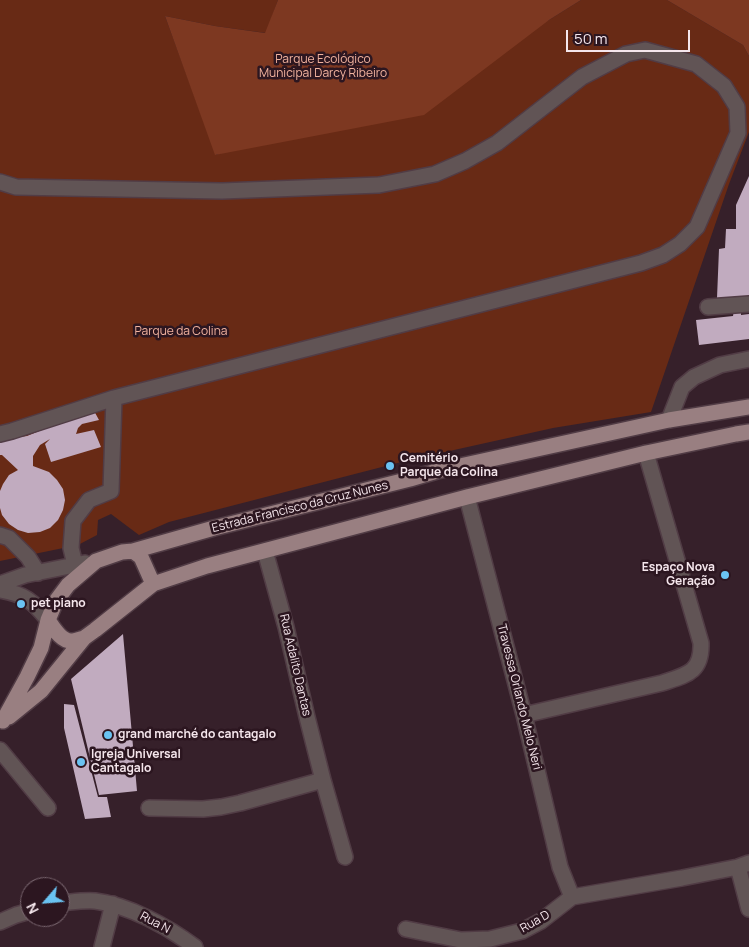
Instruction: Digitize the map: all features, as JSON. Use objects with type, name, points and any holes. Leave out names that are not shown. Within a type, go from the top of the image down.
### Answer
[{"type":"main road","name":"Estrada Francisco da Cruz Nunes","points":[[2,723],[41,648],[48,620],[56,601],[68,585],[96,561],[122,552],[133,551],[214,528],[437,471],[669,420],[749,407]]},
{"type":"main road","name":"Estrada Francisco da Cruz Nunes","points":[[2,723],[41,691],[84,638],[153,584],[207,566],[467,497],[646,454],[749,432]]},
{"type":"main road","points":[[133,551],[143,561],[153,584]]},
{"type":"main road","points":[[48,620],[56,632],[65,640],[71,642],[84,638]]},
{"type":"street","points":[[0,181],[16,187],[222,191],[379,185],[435,174],[465,161],[497,143],[582,77],[626,54],[645,50],[696,64],[724,86],[737,108],[738,133],[697,227],[680,244],[663,254],[641,263],[114,398],[0,434]]},
{"type":"street","points":[[708,307],[749,304]]},
{"type":"street","points":[[669,420],[682,387],[694,377],[720,365],[749,359]]},
{"type":"street","points":[[75,565],[71,548],[73,521],[89,500],[112,491],[114,398]]},
{"type":"street","points":[[524,715],[662,683],[693,670],[700,659],[702,654],[699,634],[646,454]]},
{"type":"street","name":"Travessa Orlando Melo Neri","points":[[467,497],[524,715],[560,867],[572,897]]},
{"type":"street","points":[[0,535],[8,538],[28,557],[38,573]]},
{"type":"street","name":"Rua Adalito Dantas","points":[[265,551],[286,627],[323,780],[345,857]]},
{"type":"street","points":[[0,584],[25,576],[96,561]]},
{"type":"street","points":[[0,590],[14,592],[33,602],[48,620]]},
{"type":"street","points":[[0,750],[48,808]]},
{"type":"street","points":[[148,808],[202,809],[240,804],[323,780]]},
{"type":"street","points":[[572,897],[744,865],[749,909]]},
{"type":"street","name":"Rua D","points":[[406,929],[461,940],[490,939],[522,931],[541,921],[572,897]]},
{"type":"street","name":"Rua N","points":[[70,902],[94,901],[113,904],[148,919],[195,947]]},
{"type":"street","points":[[102,947],[113,904]]},
{"type":"street","points":[[0,922],[20,914]]},
{"type":"green space","name":"Parque da Colina","points":[[0,0],[278,0],[266,33],[215,26],[165,16],[216,155],[549,20],[581,0],[667,0],[743,45],[749,56],[749,132],[729,184],[651,412],[553,428],[409,460],[169,522],[139,535],[111,514],[98,520],[97,535],[78,545],[0,561]]},
{"type":"green space","name":"Parque Ecológico Municipal Darcy Ribeiro","points":[[278,0],[581,0],[549,20],[424,115],[215,155],[165,16],[265,33]]},
{"type":"green space","points":[[667,0],[749,0],[749,56],[743,45]]},
{"type":"building","points":[[749,176],[749,298],[741,298],[741,315],[749,314],[749,339],[699,345],[696,320],[733,316],[736,298],[717,298],[719,249],[725,248],[726,229],[736,229],[736,205]]},
{"type":"building","points":[[93,409],[99,420],[82,424],[76,434],[94,430],[101,447],[51,462],[45,444],[50,439],[40,445],[33,456],[33,466],[49,472],[63,489],[65,500],[58,520],[50,528],[40,532],[28,533],[18,530],[9,524],[2,515],[0,508],[0,491],[9,475],[18,470],[0,455],[0,440],[27,436]]},
{"type":"building","name":"grand marché do cantagalo","points":[[123,634],[137,791],[99,795],[71,679]]},
{"type":"building","name":"Igreja Universal Cantagalo","points":[[64,704],[74,705],[98,797],[107,797],[111,817],[85,819],[64,728]]},
{"type":"place","name":"Cemitério Parque da Colina","points":[[390,466]]},
{"type":"place","name":"Espaço Nova Geração","points":[[725,575]]},
{"type":"place","name":"pet piano","points":[[21,604]]},
{"type":"place","name":"grand marché do cantagalo","points":[[108,735]]},
{"type":"place","name":"Igreja Universal Cantagalo","points":[[81,762]]}]
